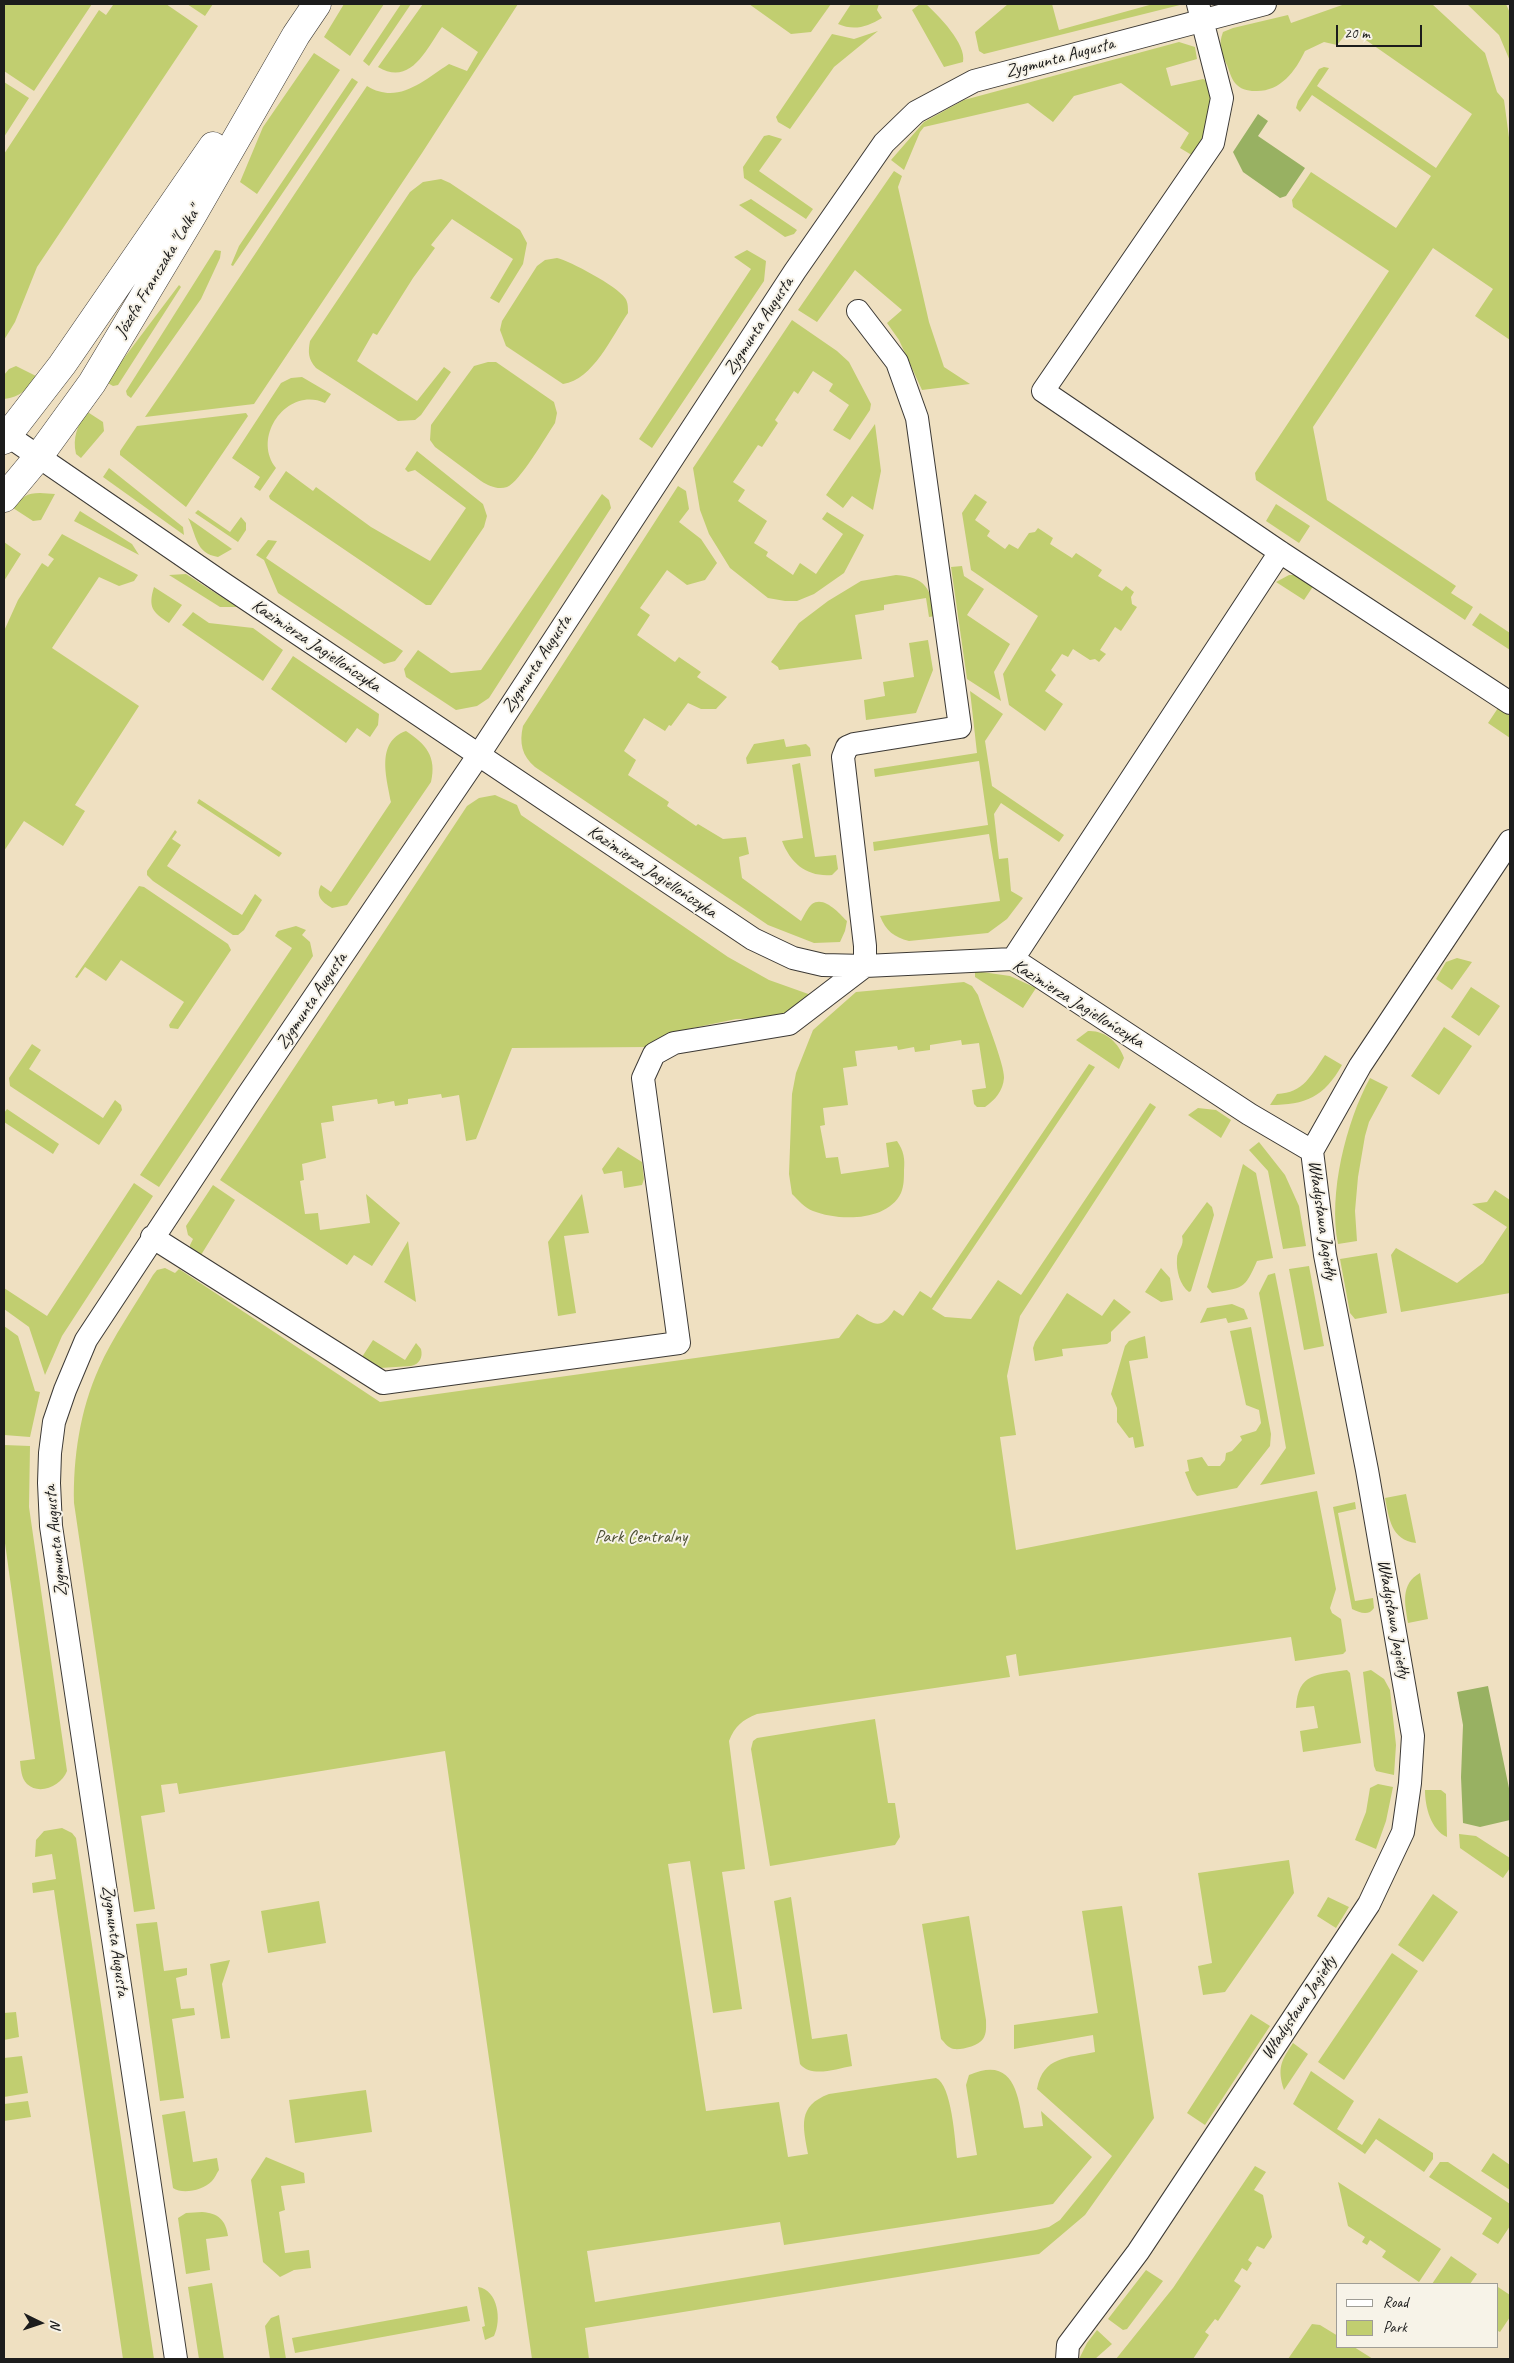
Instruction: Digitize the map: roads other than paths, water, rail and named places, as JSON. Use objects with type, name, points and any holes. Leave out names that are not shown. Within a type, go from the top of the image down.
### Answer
[{"type":"street","name":"Józefa Franczaka \"Lalka\"","points":[[4,498],[39,456],[92,383],[192,216],[296,35],[317,4]]},
{"type":"street","name":"Zygmunta Augusta","points":[[176,2359],[96,1813],[51,1526],[49,1483],[54,1422],[86,1340],[152,1238],[478,756],[795,271],[884,143],[916,112],[974,80],[1200,12],[1265,4]]},
{"type":"street","points":[[1200,12],[1222,98],[1213,143],[1043,391],[1280,552],[1510,703]]},
{"type":"street","name":"Józefa Franczaka \"Lalka\"","points":[[5,436],[62,365],[252,89],[296,35]]},
{"type":"street","points":[[152,1238],[383,1382],[679,1342],[643,1078],[654,1054],[674,1043],[789,1024],[865,966],[866,946],[843,757],[847,747],[854,744],[960,727],[917,418],[897,362],[858,311]]},
{"type":"street","name":"Kazimierza Jagiellończyka","points":[[5,436],[39,456],[478,756],[753,940],[793,958],[823,965],[865,966],[1013,960],[1242,1109],[1312,1151]]},
{"type":"street","points":[[1013,960],[1280,552]]},
{"type":"street","name":"Władysława Jagiełły","points":[[1068,2359],[1068,2345],[1138,2252],[1368,1904],[1403,1832],[1410,1783],[1413,1736],[1369,1480],[1325,1255],[1312,1151],[1360,1066],[1510,841]]},
{"type":"park label","name":"Park Centralny","points":[[641,1537]]}]
